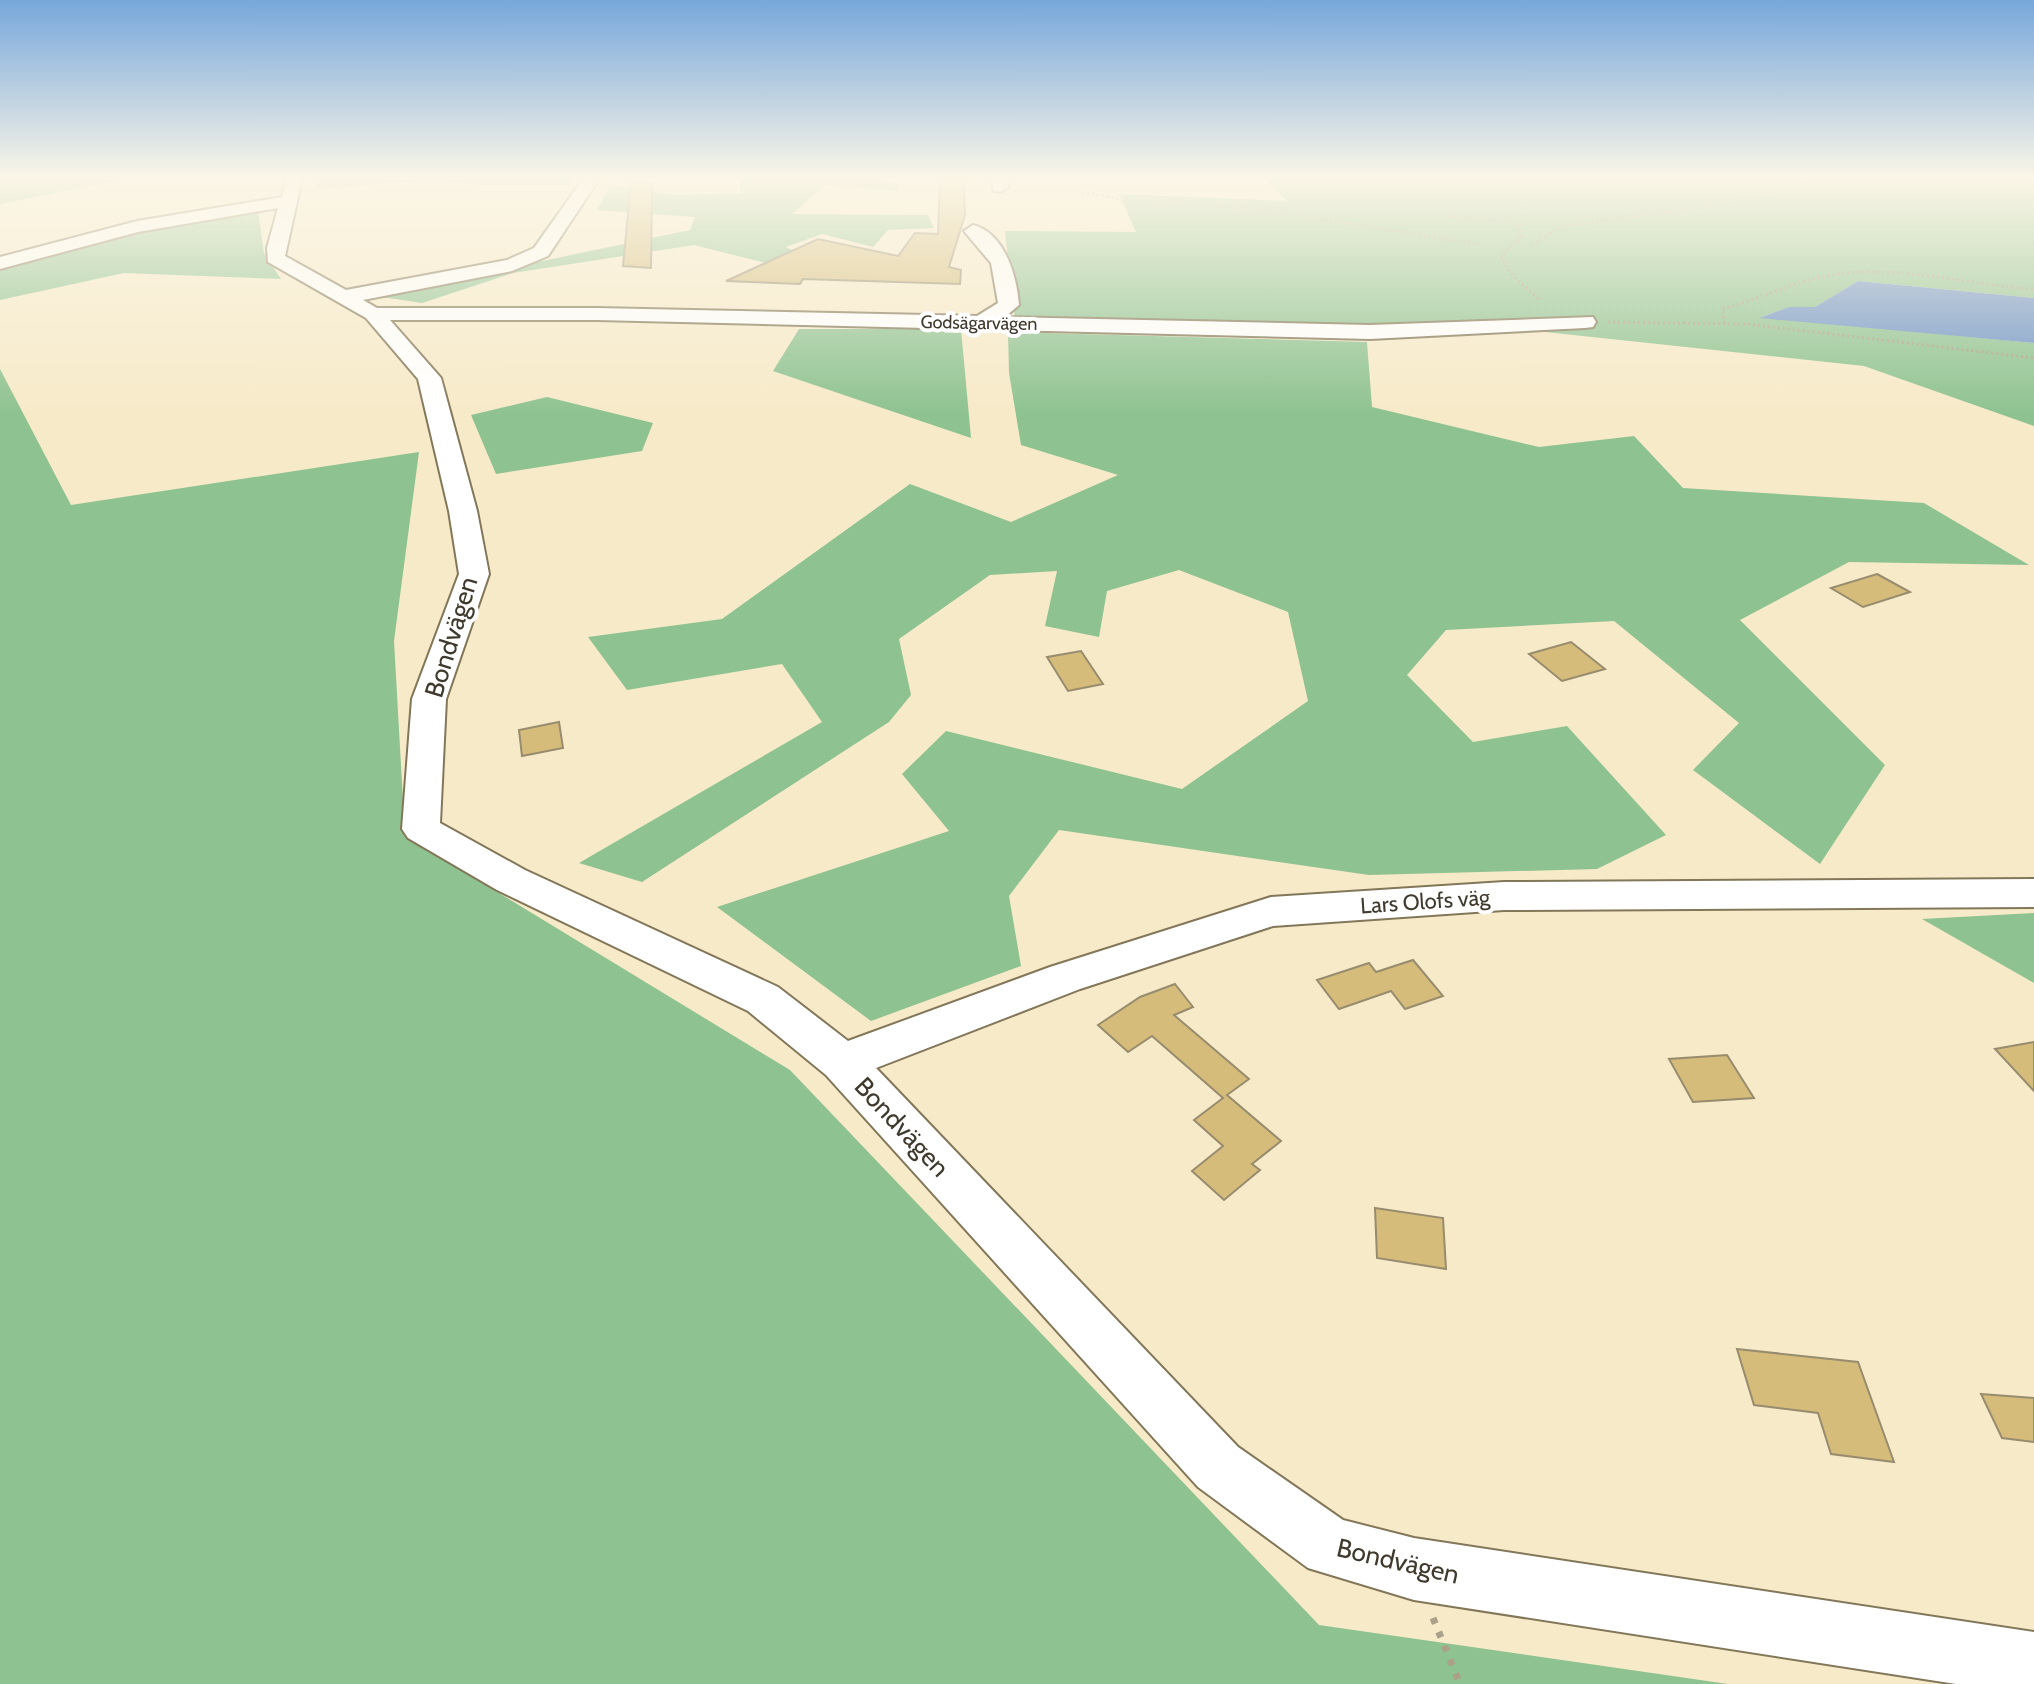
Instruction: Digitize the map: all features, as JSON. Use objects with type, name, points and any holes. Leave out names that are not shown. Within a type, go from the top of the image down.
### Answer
[{"type":"street","points":[[0,263],[21,258]]},
{"type":"street","name":"Bondvägen","points":[[275,258],[357,306],[429,378],[463,511],[474,574],[429,699],[421,829],[511,880],[763,999],[842,1062],[1218,1467],[1329,1547],[1414,1569],[2034,1664]]},
{"type":"street","points":[[357,306],[512,265],[529,258]]},
{"type":"street","points":[[981,323],[1009,305],[1008,277],[1001,258]]},
{"type":"street","name":"Godsägarvägen","points":[[357,306],[1370,332],[1585,322]]},
{"type":"street","name":"Lars Olofs väg","points":[[842,1062],[1065,978],[1271,912],[1504,896],[2034,893]]},
{"type":"path","points":[[1502,258],[1510,273],[1533,296],[1585,322],[1725,323],[2034,358]]},
{"type":"path","points":[[1725,323],[1722,309],[1773,296],[1787,285],[1845,273],[1874,272],[2034,289]]},
{"type":"path","points":[[1414,1569],[1460,1684]]},
{"type":"green space","points":[[45,258],[267,258],[281,279],[124,273],[0,300],[0,269]]},
{"type":"green space","points":[[558,258],[613,258],[513,273],[422,303],[375,296]]},
{"type":"green space","points":[[744,258],[810,260],[766,263]]},
{"type":"green space","points":[[1008,258],[2034,258],[2034,298],[1858,281],[1815,307],[1789,307],[1761,317],[2034,343],[2034,426],[1864,366],[1545,332],[1015,320]]},
{"type":"green space","points":[[799,329],[961,329],[971,438],[773,371]]},
{"type":"green space","points":[[1008,332],[1367,342],[1372,407],[1539,447],[1634,436],[1683,488],[1924,503],[2029,565],[1849,562],[1740,620],[1885,765],[1820,864],[1693,770],[1739,723],[1614,621],[1446,630],[1407,675],[1473,742],[1567,726],[1666,835],[1597,869],[1369,875],[1059,830],[1009,896],[1021,966],[871,1021],[717,907],[949,831],[902,774],[946,731],[1182,789],[1308,701],[1288,612],[1179,570],[1107,591],[1099,637],[1045,626],[1057,571],[990,575],[899,639],[911,695],[889,722],[642,882],[579,863],[822,722],[782,664],[627,690],[588,637],[722,619],[910,484],[1011,522],[1118,475],[1021,445],[1009,373]]},
{"type":"green space","points":[[0,369],[71,505],[419,452],[394,641],[405,836],[790,1070],[1319,1625],[1728,1684],[0,1684]]},
{"type":"green space","points":[[547,397],[653,423],[642,451],[496,474],[471,415]]},
{"type":"green space","points":[[2034,913],[2034,983],[1922,919]]},
{"type":"water","points":[[1858,281],[2034,298],[2034,343],[1759,318],[1789,307],[1815,307]]},
{"type":"building","points":[[624,258],[651,258],[651,268],[623,266]]},
{"type":"building","points":[[777,258],[952,258],[949,267],[961,270],[960,284],[803,279],[800,284],[726,281]]},
{"type":"building","points":[[1877,574],[1910,592],[1863,607],[1831,588]]},
{"type":"building","points":[[1571,642],[1605,669],[1562,681],[1529,654]]},
{"type":"building","points":[[1081,651],[1103,684],[1068,691],[1047,657]]},
{"type":"building","points":[[559,722],[563,748],[522,756],[519,730]]},
{"type":"building","points":[[1413,960],[1443,996],[1405,1009],[1391,991],[1339,1009],[1317,980],[1369,963],[1376,972]]},
{"type":"building","points":[[1175,984],[1193,1007],[1174,1015],[1249,1079],[1227,1095],[1281,1141],[1252,1164],[1260,1170],[1224,1200],[1192,1171],[1223,1146],[1194,1120],[1223,1098],[1152,1036],[1128,1052],[1098,1025],[1140,997]]},
{"type":"building","points":[[2034,1042],[2034,1091],[1995,1049]]},
{"type":"building","points":[[1727,1055],[1754,1098],[1693,1102],[1669,1059]]},
{"type":"building","points":[[1375,1208],[1443,1218],[1446,1269],[1377,1258]]},
{"type":"building","points":[[1737,1349],[1858,1362],[1894,1462],[1831,1454],[1818,1413],[1754,1405]]},
{"type":"building","points":[[1981,1394],[2034,1398],[2034,1442],[2002,1438]]}]
